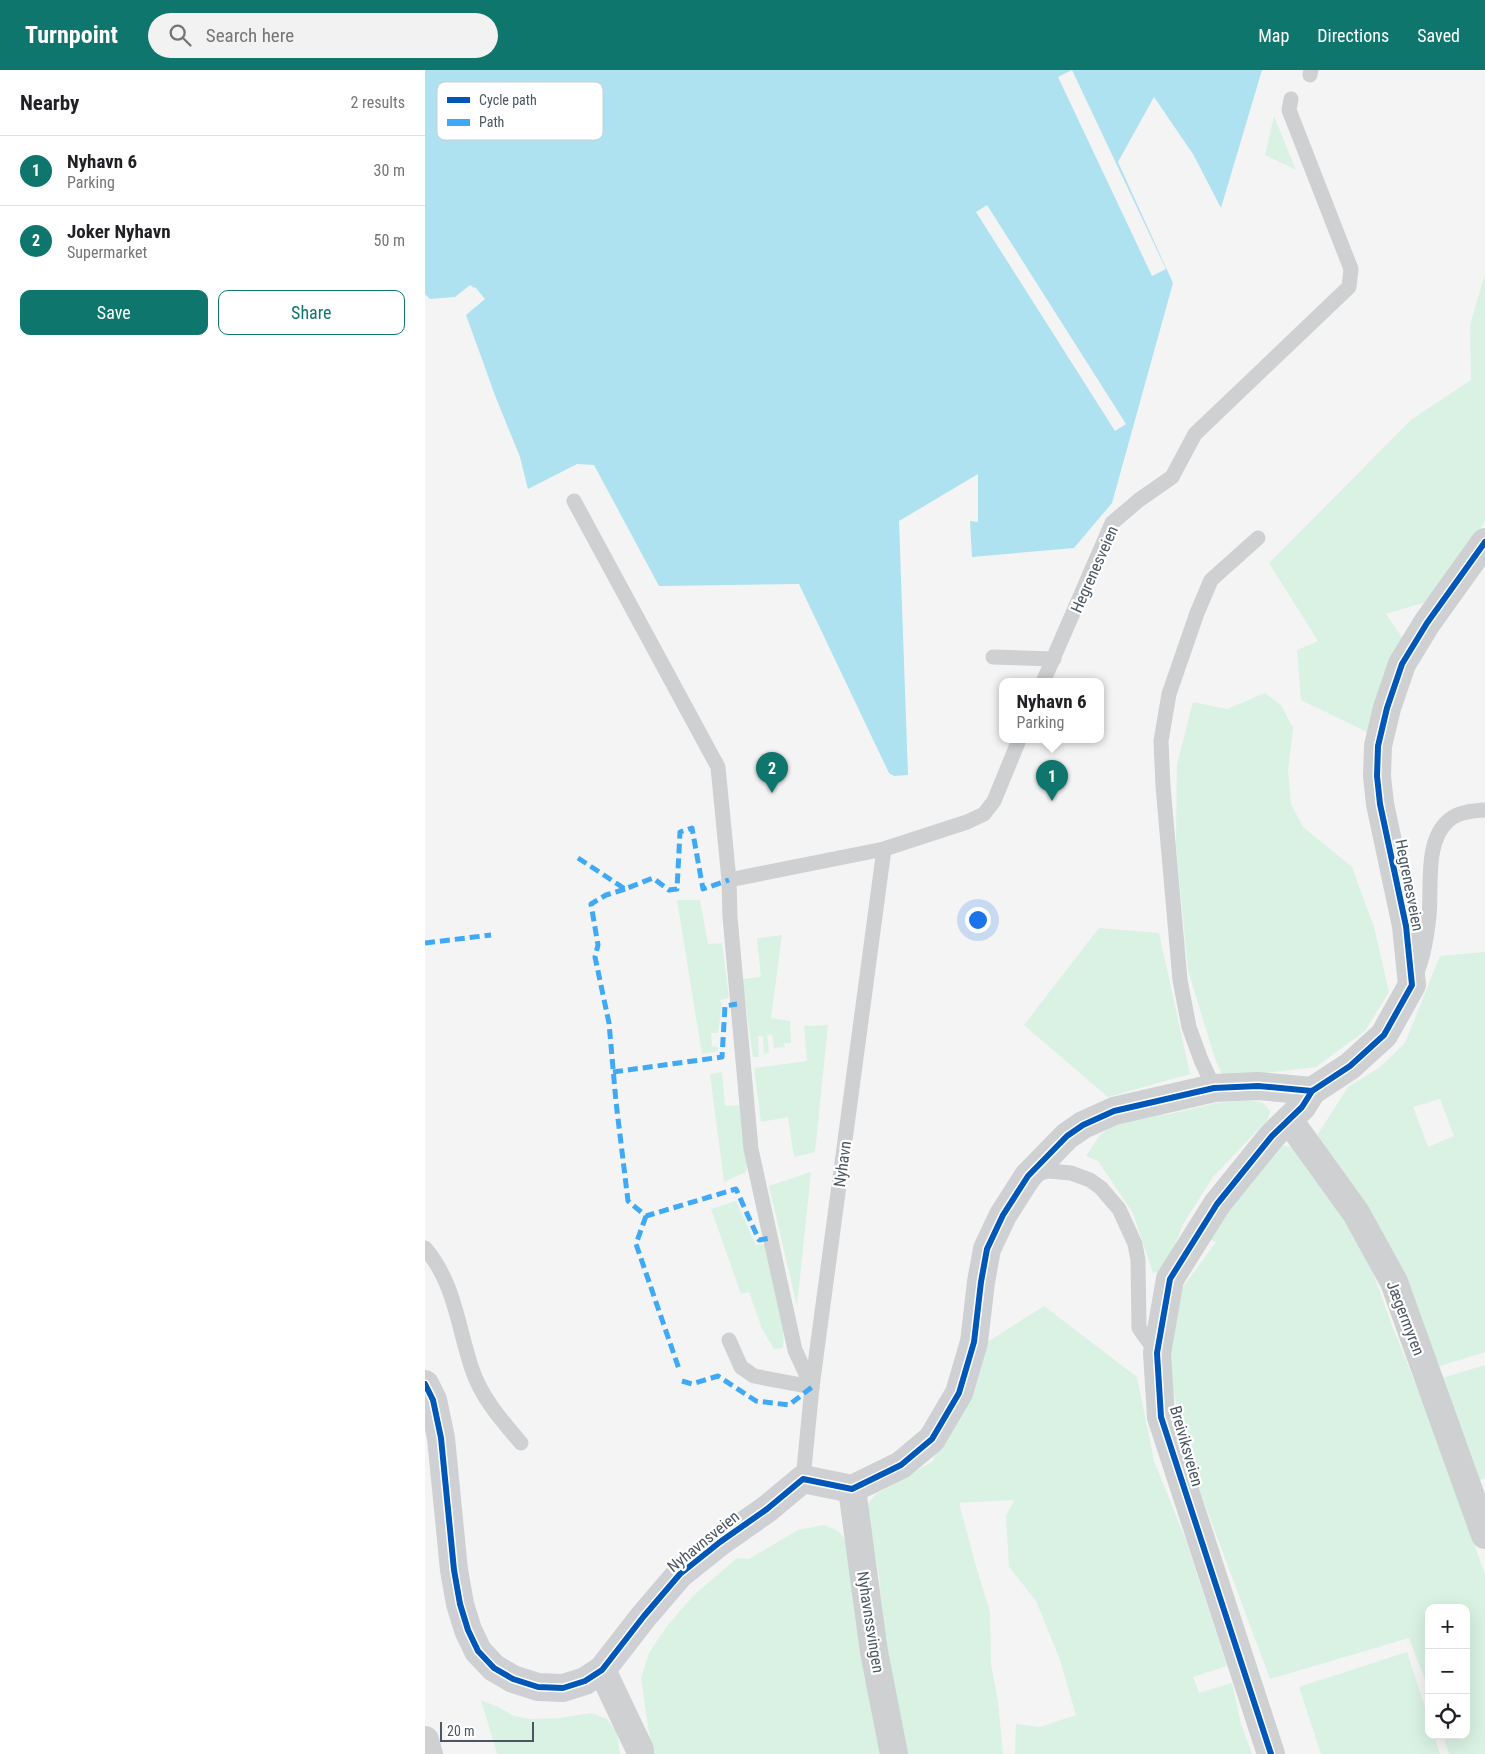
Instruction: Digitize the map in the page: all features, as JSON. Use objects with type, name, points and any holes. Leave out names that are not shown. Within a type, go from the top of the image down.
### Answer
[{"type":"street","name":"Hegrenesveien","points":[[1311,1091],[1351,1066],[1385,1035],[1412,985],[1406,926],[1380,804],[1377,776],[1378,746],[1387,708],[1402,664],[1427,623],[1485,542]]},
{"type":"street","points":[[803,1479],[852,1489],[901,1465],[933,1439],[959,1393],[974,1342],[987,1249],[1003,1215],[1029,1176],[1067,1136],[1083,1125],[1114,1111],[1214,1088],[1258,1086],[1311,1091]]},
{"type":"street","name":"Breiviksveien","points":[[1271,1754],[1161,1417],[1157,1353],[1170,1279],[1217,1204],[1272,1136],[1302,1107],[1311,1091]]},
{"type":"street","name":"Jægermyren","points":[[1289,1120],[1356,1213],[1394,1282],[1485,1535]]},
{"type":"street","name":"Nyhavnsveien","points":[[428,1398],[441,1438],[454,1570],[468,1630],[478,1651],[494,1668],[513,1679],[539,1687],[563,1688],[585,1681],[603,1670],[644,1616],[680,1574],[720,1542],[767,1509],[803,1479]]},
{"type":"street","name":"Nyhavnssvingen","points":[[852,1489],[874,1652],[894,1754]]},
{"type":"street","points":[[603,1670],[640,1754]]},
{"type":"street","points":[[425,1740],[429,1754]]},
{"type":"lane","name":"Hegrenesveien","points":[[1045,678],[1112,523],[1139,500],[1172,477],[1195,434],[1349,287],[1351,269],[1289,110],[1291,99]]},
{"type":"lane","points":[[574,501],[718,767],[729,880],[731,936],[751,1149],[795,1350],[812,1387]]},
{"type":"lane","points":[[1214,1088],[1189,1027],[1180,980],[1163,786],[1161,741],[1169,694],[1197,613],[1211,580],[1259,538]]},
{"type":"lane","points":[[993,657],[1054,659]]},
{"type":"lane","points":[[729,880],[884,849],[967,822],[984,814],[994,801],[1018,743]]},
{"type":"lane","name":"Hegrenesveien","points":[[1412,985],[1422,960],[1429,916],[1430,867],[1437,836],[1449,820],[1471,811],[1485,810]]},
{"type":"lane","name":"Nyhavn","points":[[803,1479],[812,1387],[884,849]]},
{"type":"lane","points":[[1029,1176],[1049,1171],[1071,1173],[1090,1180],[1111,1197],[1119,1209],[1135,1244],[1138,1260],[1139,1328],[1157,1353]]},
{"type":"lane","points":[[425,1248],[439,1269],[450,1291],[472,1370],[480,1387],[500,1418],[521,1443]]},
{"type":"lane","points":[[729,1340],[741,1367],[754,1376],[812,1387]]},
{"type":"green space","points":[[1274,116],[1296,170],[1265,155]]},
{"type":"green space","points":[[1485,274],[1485,521],[1442,588],[1423,603],[1386,614],[1403,639],[1369,733],[1301,700],[1297,650],[1318,641],[1269,563],[1412,419],[1471,380],[1470,325]]},
{"type":"green space","points":[[1265,693],[1281,705],[1293,728],[1288,770],[1291,804],[1303,827],[1352,867],[1374,927],[1389,992],[1365,1031],[1316,1067],[1240,1076],[1222,1074],[1215,1059],[1188,970],[1176,844],[1177,764],[1193,702],[1227,709]]},
{"type":"green space","points":[[677,900],[700,900],[708,944],[722,943],[729,998],[720,1000],[722,1006],[718,1033],[711,1033],[712,1046],[718,1047],[718,1051],[702,1054]]},
{"type":"green space","points":[[1099,928],[1159,933],[1190,1074],[1108,1097],[1024,1025]]},
{"type":"green space","points":[[782,935],[771,1018],[790,1021],[791,1043],[784,1043],[785,1047],[774,1048],[772,1034],[767,1035],[769,1053],[764,1054],[763,1037],[758,1036],[759,1057],[753,1057],[742,979],[761,977],[757,938]]},
{"type":"green space","points":[[1485,952],[1485,1352],[1437,1367],[1318,1149],[1318,1134],[1348,1087],[1379,1068],[1405,1043],[1440,956]],"holes":[[[1440,1099],[1454,1136],[1428,1147],[1413,1107]]]},
{"type":"green space","points":[[828,1025],[815,1152],[794,1157],[788,1117],[761,1122],[754,1068],[807,1061],[804,1026]]},
{"type":"green space","points":[[722,1072],[725,1106],[742,1105],[749,1162],[746,1172],[724,1182],[710,1074]]},
{"type":"green space","points":[[1250,1100],[1263,1103],[1270,1111],[1268,1119],[1213,1177],[1183,1224],[1165,1271],[1153,1273],[1133,1213],[1098,1161],[1086,1156],[1100,1135],[1120,1120],[1170,1114],[1216,1103]]},
{"type":"green space","points":[[1281,1145],[1295,1148],[1359,1233],[1393,1328],[1438,1440],[1485,1575],[1485,1754],[1449,1754],[1444,1739],[1470,1739],[1470,1604],[1425,1604],[1425,1680],[1409,1638],[1270,1679],[1188,1459],[1167,1362],[1182,1288],[1216,1242],[1203,1237]]},
{"type":"green space","points":[[811,1172],[797,1306],[769,1186]]},
{"type":"green space","points":[[736,1201],[756,1245],[765,1244],[784,1327],[783,1348],[774,1349],[762,1329],[749,1292],[741,1294],[711,1209]]},
{"type":"green space","points":[[1044,1306],[1137,1377],[1154,1461],[1187,1543],[1227,1666],[1193,1677],[1199,1693],[1232,1683],[1241,1724],[1252,1754],[1015,1754],[1016,1724],[1040,1727],[1076,1715],[1060,1660],[1036,1601],[1009,1567],[1006,1516],[1014,1500],[959,1503],[990,1612],[991,1664],[998,1702],[1003,1754],[903,1754],[889,1677],[879,1577],[867,1505],[876,1494],[933,1461],[942,1431],[986,1343]]},
{"type":"green space","points":[[1485,1365],[1485,1478],[1475,1482],[1439,1379]]},
{"type":"green space","points":[[823,1525],[842,1535],[851,1555],[880,1754],[652,1754],[641,1678],[649,1653],[667,1626],[693,1596],[737,1558],[749,1559],[798,1530]]},
{"type":"green space","points":[[1407,1652],[1425,1708],[1425,1739],[1435,1739],[1440,1754],[1321,1754],[1299,1687]]},
{"type":"green space","points":[[481,1700],[514,1716],[531,1719],[559,1718],[592,1713],[607,1719],[617,1732],[620,1754],[497,1754]]},
{"type":"water","points":[[425,70],[1262,70],[1221,208],[1193,154],[1154,97],[1118,162],[1173,283],[1112,503],[1074,548],[972,557],[970,521],[978,522],[978,474],[899,521],[908,775],[894,776],[889,773],[799,584],[659,586],[594,465],[577,464],[528,489],[520,457],[466,315],[485,299],[475,287],[470,285],[455,297],[430,299],[425,294]]},
{"type":"pier","points":[[1072,70],[1166,269],[1152,276],[1058,77]]},
{"type":"pier","points":[[987,205],[1126,424],[1115,431],[976,212]]},
{"type":"marked path","points":[[578,858],[625,889],[653,878],[669,890],[677,889],[680,832],[692,828],[703,889],[729,880]]},
{"type":"marked path","points":[[625,889],[606,895],[591,904],[598,945],[595,957],[609,1023],[628,1201],[646,1216],[736,1189],[759,1240],[771,1238]]},
{"type":"marked path","points":[[425,943],[491,935]]},
{"type":"marked path","points":[[613,1072],[722,1057],[725,1006],[737,1004]]},
{"type":"marked path","points":[[646,1216],[636,1244],[679,1369]]},
{"type":"marked path","points":[[682,1381],[692,1384],[718,1376],[756,1401],[789,1405],[812,1387]]},
{"type":"cycle path","points":[[425,1384],[433,1400],[441,1438],[454,1570],[460,1604],[468,1630],[478,1651],[494,1668],[513,1679],[538,1687],[563,1688],[585,1681],[602,1670],[680,1574],[720,1542],[767,1509],[803,1479],[852,1489],[901,1465],[932,1439],[959,1393],[974,1342],[987,1249],[1003,1215],[1028,1176],[1067,1136],[1083,1125],[1114,1111],[1214,1088],[1258,1086],[1312,1091],[1350,1066],[1384,1035],[1412,985],[1406,926],[1380,804],[1377,776],[1378,746],[1387,708],[1402,664],[1427,623],[1485,542]]},
{"type":"cycle path","points":[[1271,1754],[1161,1417],[1157,1353],[1170,1279],[1217,1204],[1272,1136],[1302,1107],[1312,1091]]},
{"type":"place","name":"Joker Nyhavn","points":[[772,793]]},
{"type":"place","name":"Nyhavn 6","points":[[1052,801]]}]
